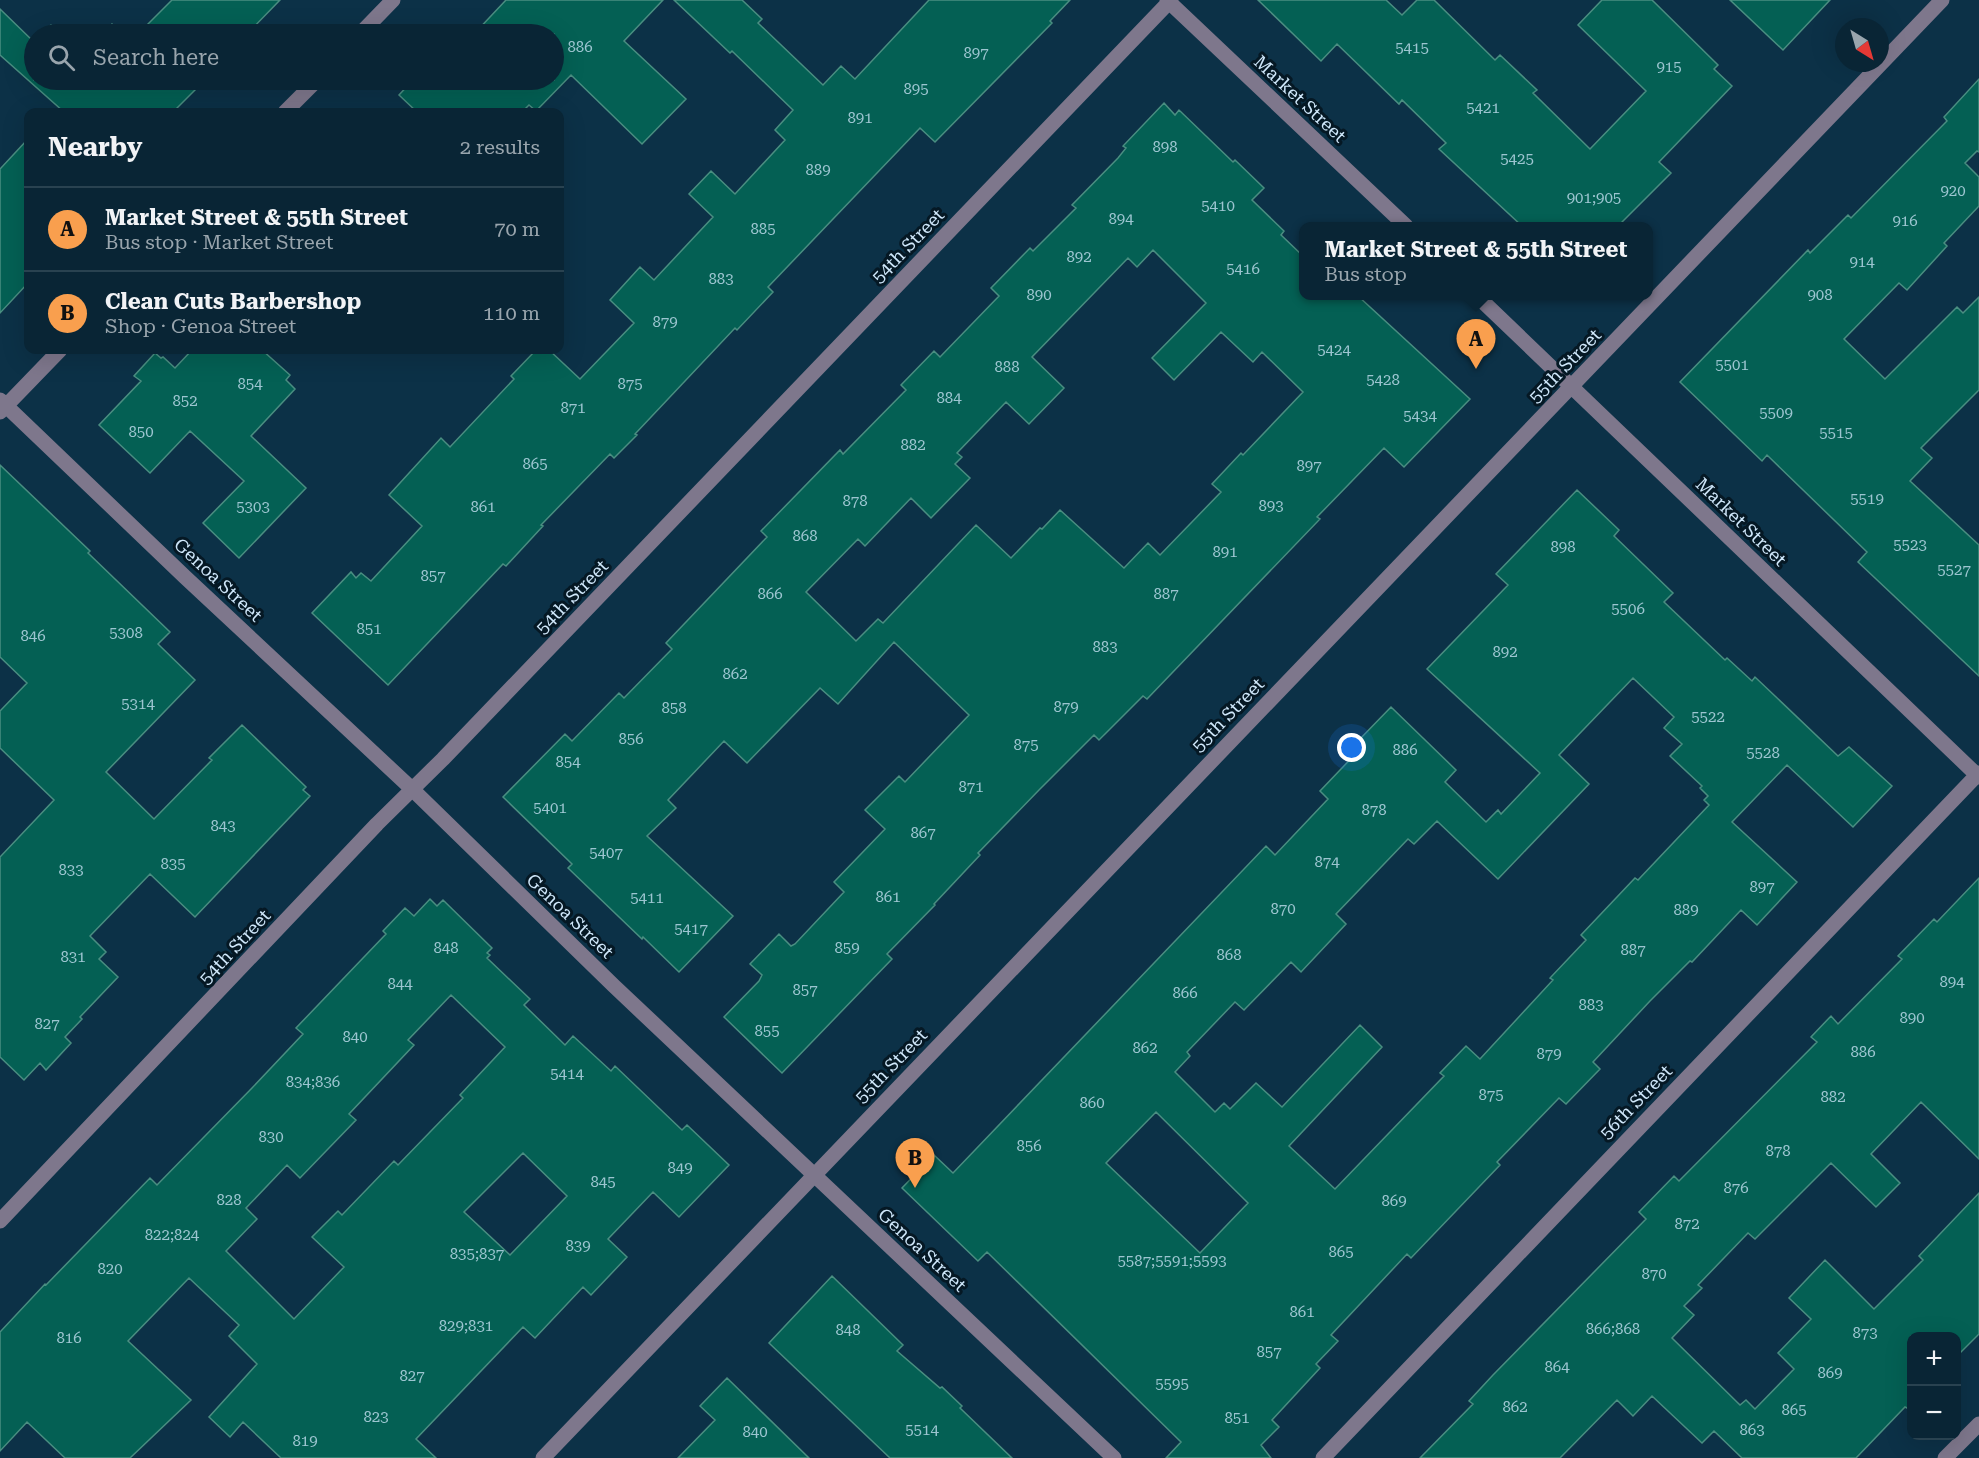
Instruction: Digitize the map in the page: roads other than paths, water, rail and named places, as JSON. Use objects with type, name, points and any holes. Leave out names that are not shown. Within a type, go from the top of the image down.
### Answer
[{"type":"street","points":[[370,24],[393,0]]},
{"type":"street","name":"55th Street","points":[[543,1458],[1942,0]]},
{"type":"street","name":"Market Street","points":[[1169,1],[1402,222]]},
{"type":"street","name":"54th Street","points":[[0,1221],[1169,1]]},
{"type":"street","points":[[289,108],[307,90]]},
{"type":"street","name":"Market Street","points":[[1480,300],[1978,775]]},
{"type":"street","points":[[2,406],[56,354]]},
{"type":"street","name":"Genoa Street","points":[[2,406],[412,789],[614,986],[1114,1458]]},
{"type":"street","name":"56th Street","points":[[1323,1458],[1978,775]]},
{"type":"street","points":[[1945,1458],[1979,1424]]},
{"type":"place","name":"Market Street & 55th Street","points":[[1476,369]]},
{"type":"place","name":"Clean Cuts Barbershop","points":[[915,1188]]}]
